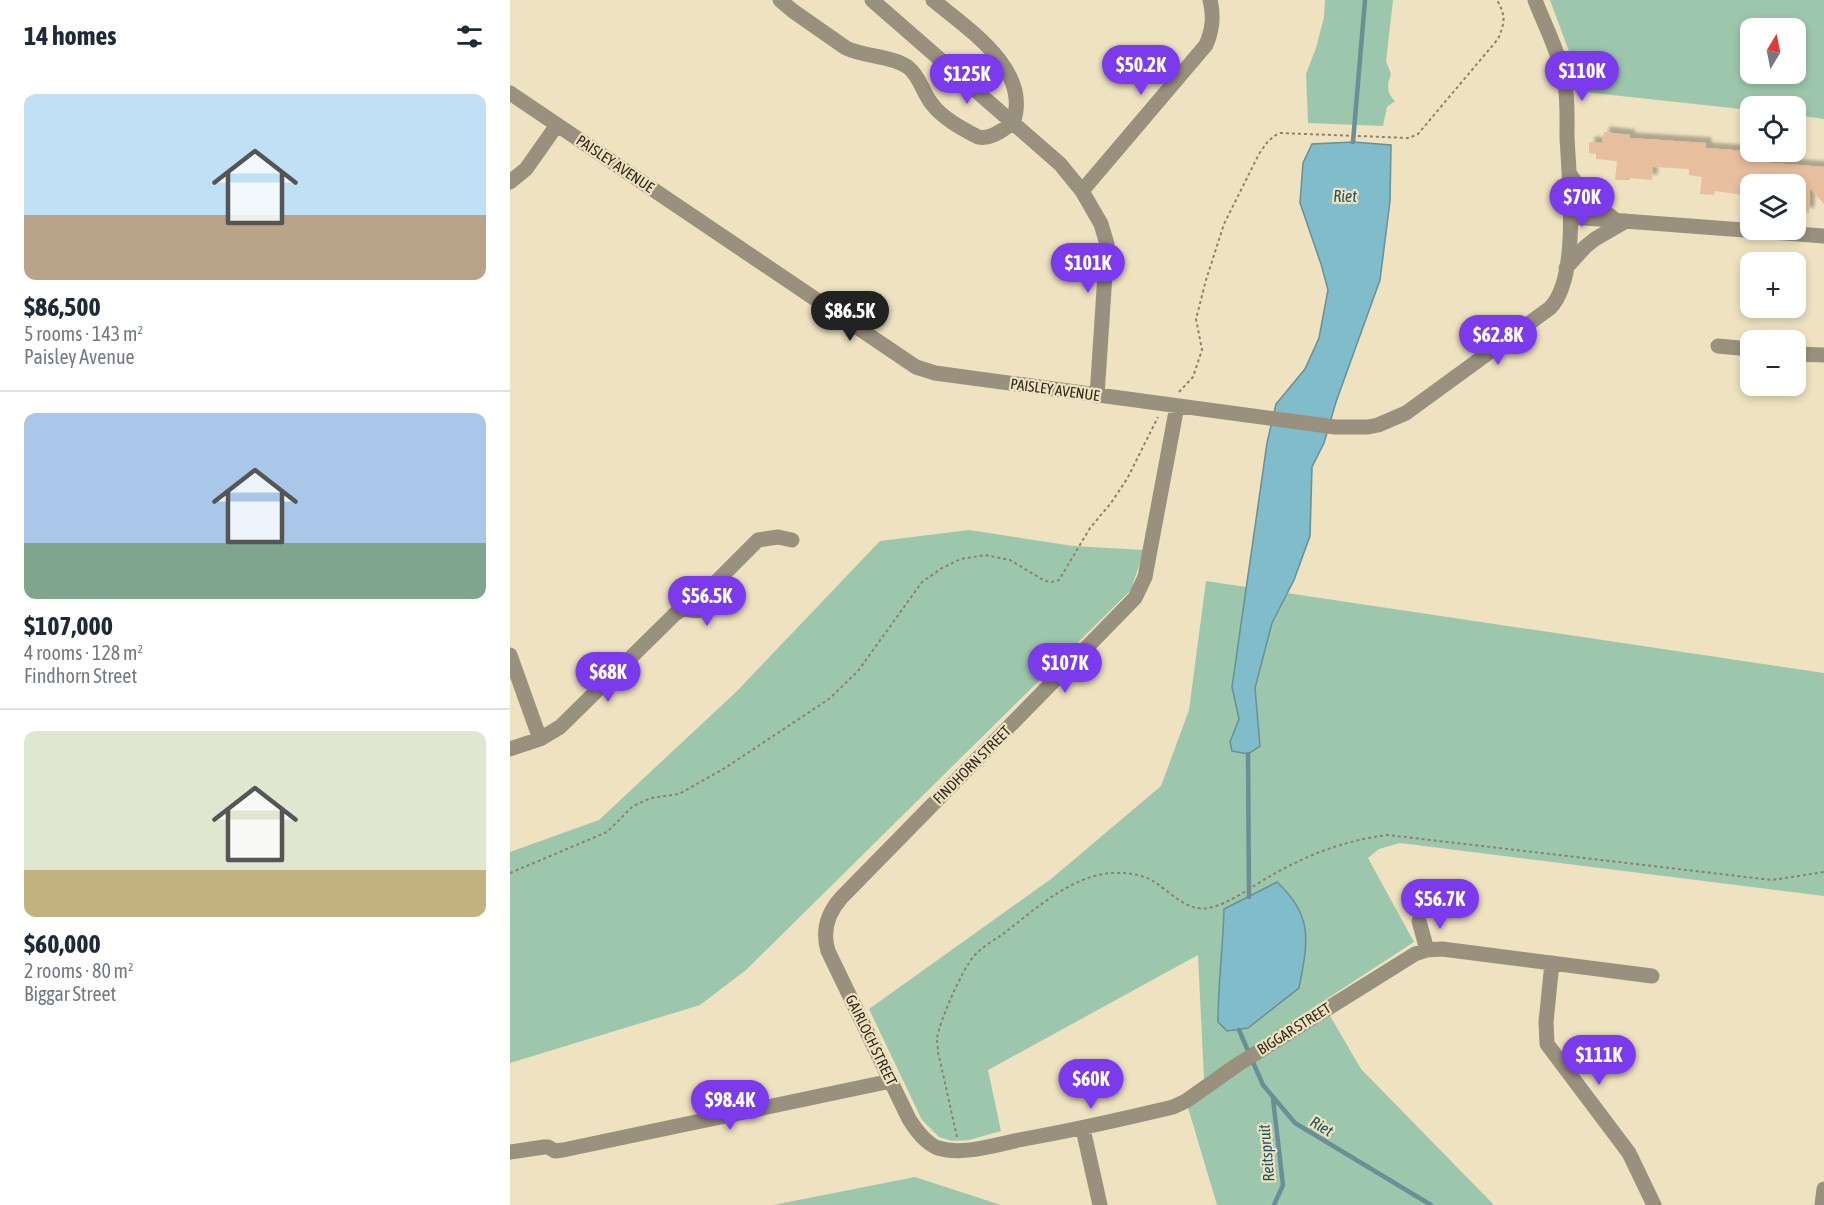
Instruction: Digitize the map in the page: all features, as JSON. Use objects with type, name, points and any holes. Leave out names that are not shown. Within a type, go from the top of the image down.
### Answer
[{"type":"street","points":[[780,0],[793,12],[846,48],[906,65],[916,76],[927,98],[938,111],[974,135],[985,138],[1013,123],[1018,100],[1013,82],[988,46],[933,0]]},
{"type":"street","points":[[872,0],[1060,164],[1082,191],[1101,224],[1107,244],[1097,396]]},
{"type":"street","points":[[1082,191],[1206,45],[1213,17],[1210,0]]},
{"type":"street","name":"PAISLEY AVENUE","points":[[510,93],[916,366],[935,373],[1097,396],[1335,427],[1368,427],[1406,413],[1550,308],[1562,290],[1571,216],[1565,81],[1555,48],[1535,0]]},
{"type":"street","points":[[510,182],[526,169],[557,125]]},
{"type":"street","points":[[1569,172],[1586,196],[1621,220]]},
{"type":"street","points":[[1571,216],[1824,236]]},
{"type":"street","points":[[1566,268],[1595,238],[1621,220]]},
{"type":"street","points":[[1718,346],[1740,348]]},
{"type":"street","points":[[1806,354],[1824,355]]},
{"type":"street","name":"FINDHORN STREET","points":[[827,921],[841,898],[1135,598],[1146,578],[1172,406]]},
{"type":"street","points":[[510,749],[540,739],[560,727],[681,609],[704,594],[758,540],[778,537],[792,540]]},
{"type":"street","points":[[681,609],[692,612],[704,610],[729,588],[735,591]]},
{"type":"street","points":[[510,655],[540,739]]},
{"type":"street","name":"GAIRLOCH STREET","points":[[827,921],[825,938],[828,951],[891,1081],[914,1127],[928,1142],[939,1148]]},
{"type":"street","points":[[1419,921],[1427,950]]},
{"type":"street","name":"BIGGAR STREET","points":[[939,1148],[960,1150],[1083,1129],[1173,1107],[1186,1101],[1267,1045],[1415,954],[1427,950],[1442,949],[1652,976]]},
{"type":"street","points":[[1552,963],[1545,1022],[1547,1044],[1629,1153],[1654,1205]]},
{"type":"street","points":[[510,1161],[891,1081]]},
{"type":"street","points":[[1083,1129],[1100,1205]]},
{"type":"street","points":[[510,1152],[544,1147],[559,1151]]},
{"type":"street","points":[[1822,1205],[1824,1189]]},
{"type":"path","points":[[510,873],[607,832],[633,806],[651,798],[679,794],[725,768],[830,699],[858,671],[922,582],[942,568],[961,559],[985,555],[1010,560],[1045,581],[1059,580],[1090,528],[1127,479],[1154,421],[1172,406],[1193,377],[1202,350],[1196,319],[1206,280],[1224,224],[1265,144],[1271,137],[1280,133],[1409,138],[1418,134],[1498,39],[1504,25],[1503,12],[1497,0]]},
{"type":"path","points":[[960,1150],[937,1039],[956,989],[975,955],[1047,900],[1088,878],[1103,874],[1133,873],[1151,880],[1182,902],[1195,908],[1206,909],[1217,906],[1277,872],[1332,846],[1363,838],[1388,835],[1773,880],[1824,872]]},
{"type":"green space","points":[[1325,0],[1393,0],[1386,61],[1391,74],[1389,91],[1395,101],[1387,107],[1383,126],[1308,123],[1306,74],[1324,17]]},
{"type":"green space","points":[[1550,0],[1824,0],[1824,119],[1806,116],[1806,96],[1740,96],[1740,109],[1584,92]]},
{"type":"green space","points":[[969,530],[1073,546],[1144,550],[1131,590],[746,970],[700,1005],[510,1063],[510,852],[599,820],[736,692],[880,541]]},
{"type":"green space","points":[[1206,581],[1824,673],[1824,896],[1400,843],[1379,849],[1368,858],[1414,942],[1204,1079],[1198,955],[988,1070],[1001,1131],[969,1140],[952,1141],[939,1137],[922,1120],[869,1009],[1051,879],[1161,786],[1189,710]]},
{"type":"green space","points":[[1326,1009],[1361,1069],[1494,1205],[1217,1205],[1186,1101]]},
{"type":"green space","points":[[915,1177],[1001,1205],[773,1205]]},
{"type":"water","name":"Riet","points":[[1353,142],[1391,145],[1390,201],[1380,280],[1336,402],[1324,443],[1312,467],[1310,536],[1294,580],[1272,623],[1255,688],[1260,746],[1248,754],[1232,751],[1230,742],[1239,719],[1232,687],[1267,443],[1276,404],[1305,369],[1319,338],[1328,290],[1300,203],[1303,163],[1312,144]]},
{"type":"water","points":[[1277,882],[1289,894],[1303,918],[1306,943],[1299,988],[1248,1028],[1227,1031],[1218,1022],[1224,909]]},
{"type":"building","points":[[1604,132],[1630,135],[1629,138],[1706,143],[1706,148],[1740,151],[1740,162],[1824,167],[1824,204],[1810,188],[1809,213],[1806,213],[1806,174],[1740,174],[1740,195],[1715,191],[1714,195],[1700,194],[1702,177],[1689,175],[1689,169],[1653,167],[1652,180],[1630,178],[1630,180],[1615,180],[1617,161],[1596,159],[1596,154],[1589,153],[1589,142],[1602,143]]},
{"type":"waterway","name":"Riet","points":[[1353,142],[1365,0]]},
{"type":"waterway","name":"Riet","points":[[1248,754],[1249,897]]},
{"type":"waterway","name":"Riet","points":[[1239,1030],[1263,1085],[1295,1123],[1431,1205]]},
{"type":"waterway","name":"Reitspruit","points":[[1273,1099],[1283,1185],[1274,1205]]}]
